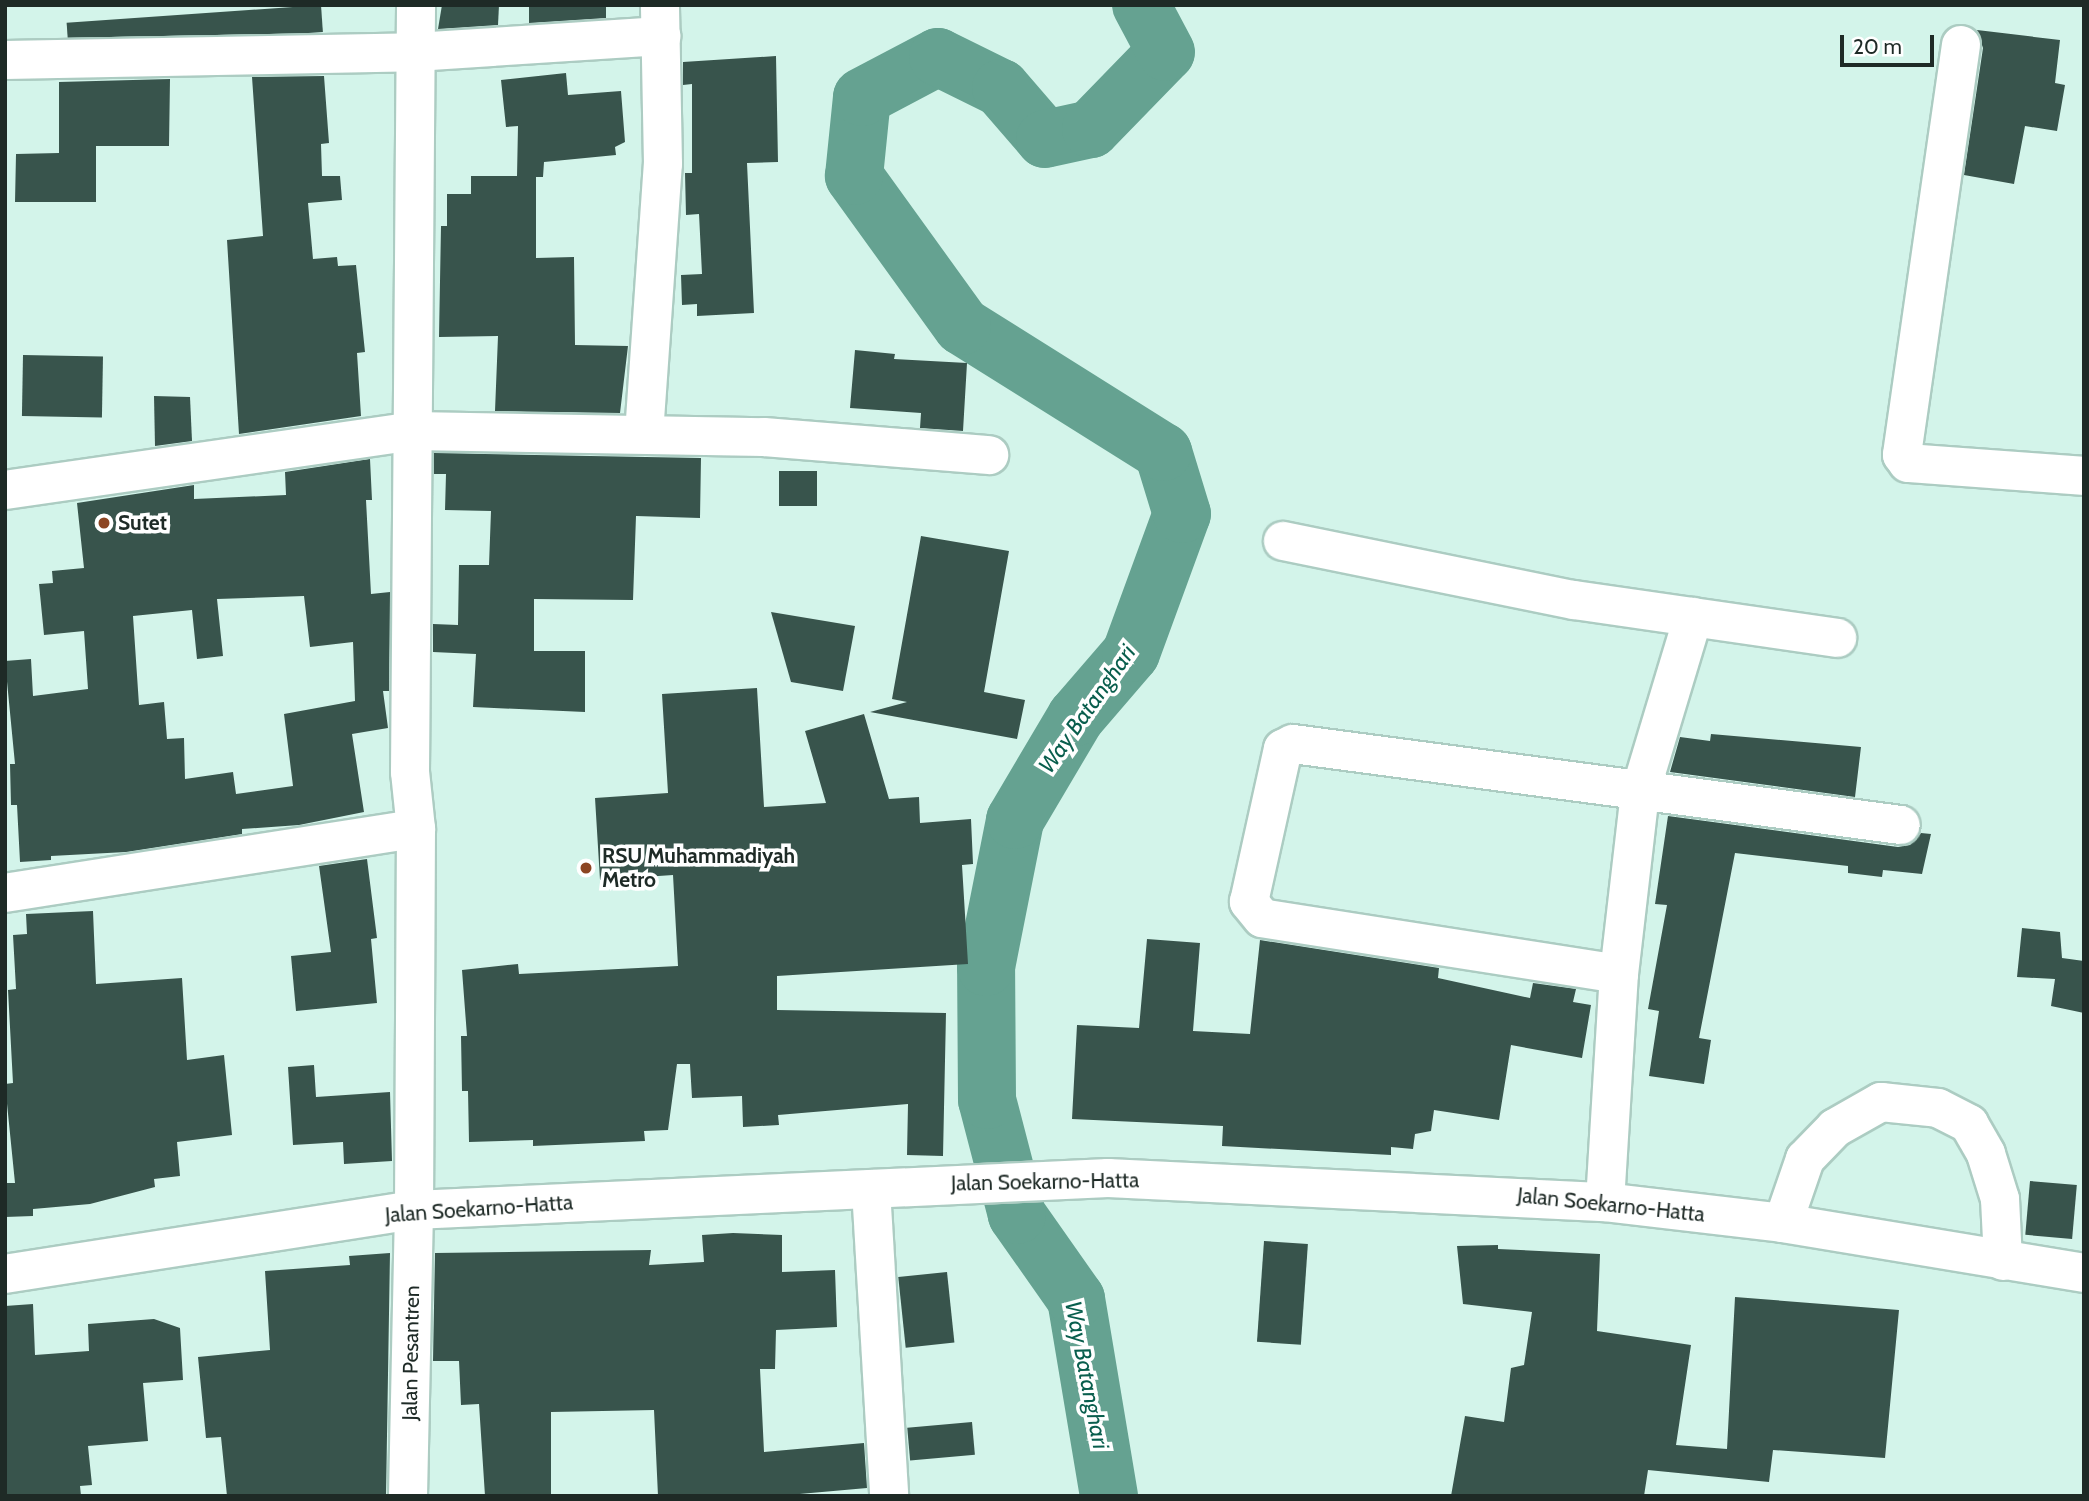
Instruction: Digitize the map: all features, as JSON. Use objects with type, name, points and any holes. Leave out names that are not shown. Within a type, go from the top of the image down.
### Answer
[{"type":"street","name":"Jalan Pesantren","points":[[408,1496],[414,1210],[416,829],[410,772],[416,5]]},
{"type":"street","points":[[5,60],[415,52],[660,20],[663,164],[644,434]]},
{"type":"street","points":[[1961,45],[1902,455],[1908,463],[2084,476]]},
{"type":"street","points":[[5,490],[413,431],[764,437],[989,455]]},
{"type":"street","points":[[1283,541],[1574,600],[1837,638]]},
{"type":"street","points":[[1605,1202],[1619,974],[1640,793],[1693,617]]},
{"type":"street","points":[[1619,974],[1262,918],[1249,902],[1280,753],[1287,744],[1640,793],[1901,825]]},
{"type":"street","points":[[5,893],[416,829]]},
{"type":"street","points":[[1783,1223],[1805,1159],[1835,1128],[1881,1102],[1938,1108],[1969,1124],[1986,1154],[2000,1199],[2003,1262]]},
{"type":"street","name":"Jalan Soekarno-Hatta","points":[[5,1274],[414,1210],[871,1189],[1002,1180],[1108,1178],[1605,1202],[1783,1223],[2003,1262],[2084,1273]]},
{"type":"street","points":[[871,1189],[888,1496]]},
{"type":"building","points":[[321,5],[323,32],[69,50],[67,23]]},
{"type":"building","points":[[442,5],[499,5],[498,25],[438,29]]},
{"type":"building","points":[[529,5],[606,5],[606,18],[529,23]]},
{"type":"building","points":[[1977,30],[2060,40],[2055,83],[2065,85],[2057,131],[2025,126],[2014,184],[1964,175],[1983,48]]},
{"type":"building","points":[[776,56],[778,162],[747,163],[754,313],[697,316],[697,304],[682,305],[681,275],[702,274],[699,214],[686,215],[685,173],[692,173],[692,84],[683,85],[683,62]]},
{"type":"building","points":[[566,73],[568,95],[621,91],[625,142],[615,147],[616,155],[544,162],[543,177],[536,177],[536,258],[574,257],[575,345],[628,346],[620,413],[495,411],[498,336],[439,337],[441,226],[447,226],[447,194],[471,194],[471,176],[517,176],[518,126],[506,127],[501,80]]},
{"type":"building","points":[[324,76],[329,143],[321,144],[322,176],[340,176],[342,200],[308,203],[313,259],[337,257],[338,266],[356,265],[365,352],[357,353],[361,416],[239,434],[227,240],[263,236],[252,77]]},
{"type":"building","points":[[170,79],[169,146],[96,146],[96,202],[15,202],[16,154],[59,153],[59,82]]},
{"type":"building","points":[[855,350],[895,354],[894,359],[967,363],[963,431],[920,428],[921,413],[850,408]]},
{"type":"building","points":[[23,355],[103,356],[102,417],[22,416]]},
{"type":"building","points":[[154,396],[190,397],[192,441],[155,446]]},
{"type":"building","points":[[434,453],[701,458],[700,518],[636,516],[633,600],[534,599],[534,651],[585,651],[585,712],[473,707],[476,654],[433,652],[433,624],[458,625],[459,565],[489,565],[491,511],[445,510],[446,474],[434,474]]},
{"type":"building","points":[[370,459],[372,500],[366,500],[371,594],[390,592],[389,691],[383,691],[388,728],[352,734],[364,812],[299,825],[242,829],[242,834],[126,852],[51,856],[51,860],[20,862],[17,805],[11,805],[10,764],[15,764],[5,661],[31,659],[33,696],[88,689],[84,631],[44,635],[39,584],[53,583],[52,571],[84,568],[77,503],[194,485],[194,499],[286,495],[285,472]],"holes":[[[304,596],[310,647],[353,642],[355,701],[284,714],[293,786],[236,794],[233,772],[185,779],[184,738],[167,739],[164,702],[139,705],[133,616],[192,610],[197,659],[223,656],[217,599]]]},
{"type":"building","points":[[779,471],[817,471],[817,506],[779,506]]},
{"type":"building","points":[[921,536],[1009,551],[984,692],[1025,700],[1017,739],[870,712],[907,702],[892,699]]},
{"type":"building","points":[[771,612],[855,626],[843,691],[791,682]]},
{"type":"building","points":[[757,688],[764,807],[826,803],[805,731],[864,714],[889,799],[919,797],[920,823],[971,819],[973,864],[962,865],[968,964],[777,976],[777,1010],[946,1013],[943,1156],[907,1155],[908,1104],[778,1115],[779,1125],[743,1127],[742,1096],[692,1098],[690,1064],[677,1064],[668,1130],[644,1131],[645,1141],[533,1146],[533,1140],[469,1142],[468,1091],[462,1091],[461,1036],[467,1036],[462,970],[518,964],[519,974],[678,966],[673,875],[600,880],[595,798],[668,793],[662,694]]},
{"type":"building","points":[[1711,734],[1861,747],[1855,797],[1670,772],[1680,737],[1710,741]]},
{"type":"building","points":[[1668,816],[1898,847],[1910,845],[1921,833],[1931,834],[1922,874],[1883,870],[1882,877],[1848,873],[1848,866],[1735,853],[1699,1038],[1711,1040],[1704,1084],[1649,1076],[1659,1011],[1648,1009],[1667,905],[1655,904]]},
{"type":"building","points":[[367,859],[377,938],[371,939],[377,1003],[296,1011],[291,956],[331,952],[319,866]]},
{"type":"building","points":[[93,911],[96,984],[182,978],[187,1060],[224,1055],[232,1135],[177,1142],[180,1176],[154,1179],[155,1187],[90,1204],[33,1209],[33,1216],[5,1217],[5,1183],[15,1183],[5,1084],[13,1083],[8,990],[16,989],[13,935],[27,934],[26,914]]},
{"type":"building","points":[[2022,928],[2060,932],[2062,958],[2084,961],[2084,1013],[2051,1006],[2055,979],[2017,977]]},
{"type":"building","points":[[1147,939],[1200,943],[1193,1031],[1250,1034],[1260,940],[1439,968],[1438,978],[1530,998],[1533,983],[1576,989],[1573,1002],[1591,1005],[1582,1058],[1511,1045],[1499,1120],[1434,1110],[1431,1131],[1415,1134],[1413,1149],[1391,1147],[1391,1155],[1222,1146],[1223,1126],[1072,1119],[1077,1025],[1139,1028]]},
{"type":"building","points":[[314,1065],[316,1097],[390,1092],[392,1161],[344,1164],[343,1142],[293,1145],[288,1067]]},
{"type":"building","points":[[2030,1181],[2077,1185],[2072,1239],[2025,1235]]},
{"type":"building","points":[[702,1235],[782,1235],[782,1272],[835,1270],[837,1327],[776,1330],[775,1369],[760,1369],[764,1452],[864,1443],[867,1488],[777,1496],[658,1496],[654,1410],[551,1412],[551,1496],[485,1496],[479,1404],[461,1405],[459,1361],[433,1361],[435,1253],[651,1250],[649,1265],[704,1262]]},
{"type":"building","points":[[1264,1241],[1308,1244],[1301,1345],[1257,1342]]},
{"type":"building","points":[[1498,1245],[1498,1249],[1600,1254],[1597,1331],[1691,1345],[1676,1445],[1727,1449],[1735,1297],[1899,1310],[1885,1458],[1773,1450],[1769,1482],[1648,1470],[1644,1496],[1451,1496],[1465,1416],[1504,1422],[1511,1368],[1524,1365],[1532,1312],[1463,1304],[1457,1246]]},
{"type":"building","points":[[390,1253],[386,1496],[227,1496],[221,1437],[206,1438],[198,1357],[270,1350],[265,1271],[350,1265],[349,1256]]},
{"type":"building","points":[[947,1272],[954,1343],[906,1348],[898,1277]]},
{"type":"building","points":[[33,1304],[35,1355],[89,1351],[88,1324],[154,1319],[180,1328],[183,1380],[143,1383],[148,1441],[88,1446],[92,1485],[80,1486],[81,1496],[5,1496],[5,1306]]},
{"type":"building","points":[[972,1422],[975,1455],[910,1461],[907,1428]]},
{"type":"waterway","name":"Way Batanghari","points":[[1109,1496],[1076,1299],[1017,1215],[987,1100],[986,967],[1015,820],[1076,717],[1131,653],[1182,514],[1163,452],[962,326],[854,176],[862,97],[938,57],[1001,88],[1045,139],[1091,129],[1166,52],[1141,5]]},
{"type":"place","name":"Sutet","points":[[104,523]]},
{"type":"place","name":"RSU Muhammadiyah Metro","points":[[586,868]]}]
